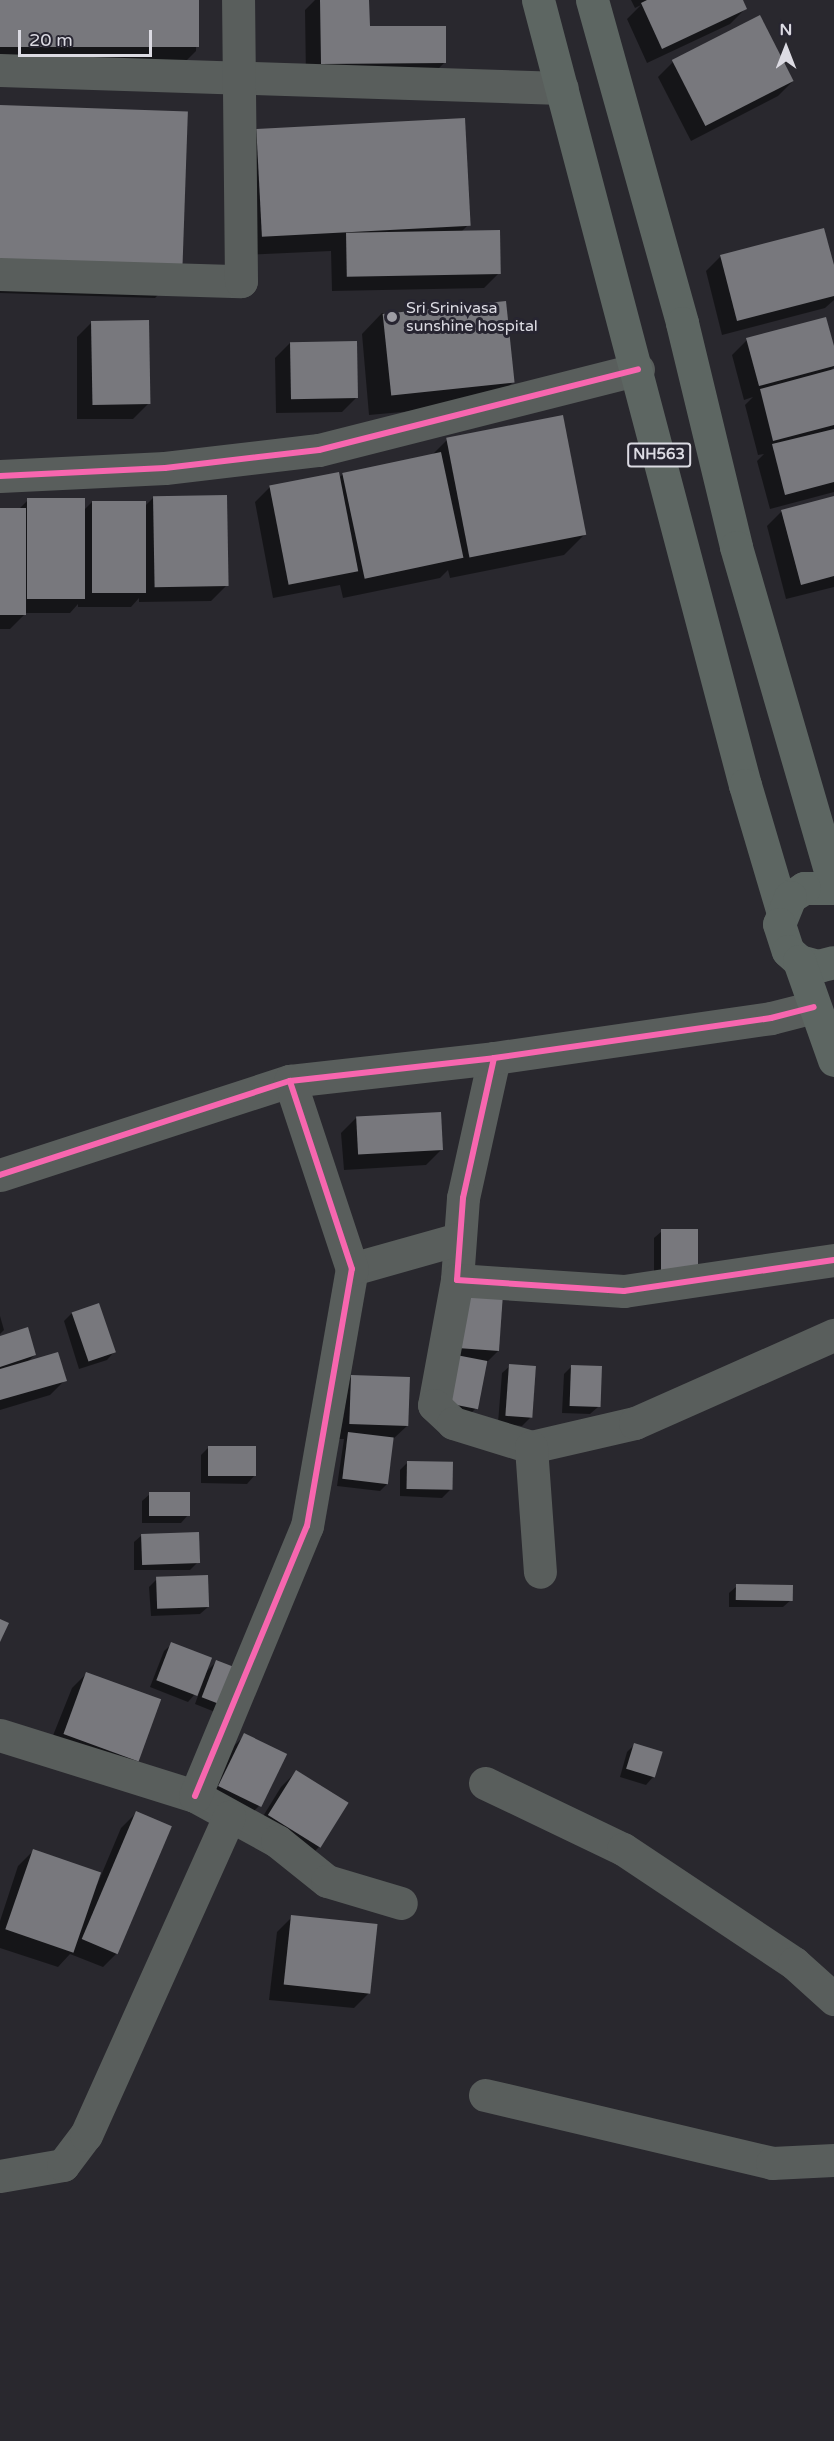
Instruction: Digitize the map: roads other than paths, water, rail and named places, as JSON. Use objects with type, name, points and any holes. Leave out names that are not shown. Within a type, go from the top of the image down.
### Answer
[{"type":"highway","name":"NH563","points":[[538,0],[638,369],[736,751],[782,910],[781,938],[799,960],[813,1007],[834,1060]]},
{"type":"highway","name":"NH563","points":[[592,0],[682,323],[735,547],[834,886],[804,888],[790,897],[782,910]]},
{"type":"highway","points":[[799,960],[818,966],[834,962]]},
{"type":"street","points":[[0,274],[241,281],[238,0]]},
{"type":"street","points":[[0,70],[562,88]]},
{"type":"street","points":[[0,476],[165,468],[319,450],[638,369]]},
{"type":"street","points":[[0,1175],[290,1081],[494,1058],[771,1018],[813,1007]]},
{"type":"street","points":[[494,1058],[463,1198],[457,1280],[434,1405],[453,1423],[531,1447],[635,1424],[834,1335]]},
{"type":"street","points":[[195,1796],[307,1526],[352,1269],[290,1081]]},
{"type":"street","points":[[352,1269],[459,1239]]},
{"type":"street","points":[[457,1280],[624,1291],[834,1260]]},
{"type":"street","points":[[531,1447],[540,1572]]},
{"type":"street","points":[[0,1735],[195,1796],[229,1817],[277,1841],[327,1881],[401,1904]]},
{"type":"street","points":[[485,1783],[623,1849],[794,1963],[834,1999]]},
{"type":"street","points":[[0,2176],[63,2165],[86,2135],[229,1817]]},
{"type":"street","points":[[485,2095],[772,2163],[834,2160]]},
{"type":"place","name":"Sri Srinivasa sunshine hospital","points":[[392,317]]}]
